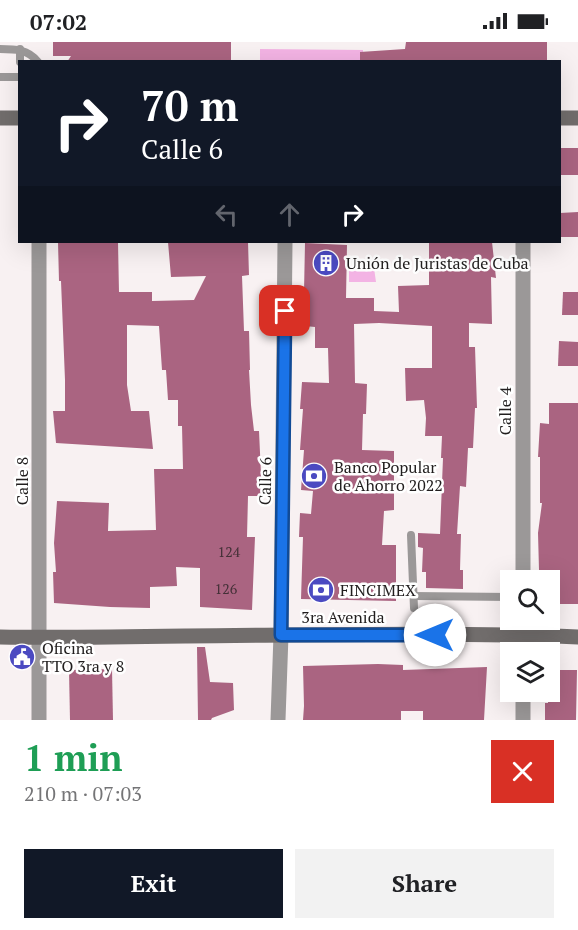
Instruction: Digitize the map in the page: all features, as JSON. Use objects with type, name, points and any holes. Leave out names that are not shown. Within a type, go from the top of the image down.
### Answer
[{"type":"main road","points":[[0,118],[18,118]]},
{"type":"main road","points":[[561,118],[578,118]]},
{"type":"main road","name":"3ra Avenida","points":[[0,637],[281,635],[500,628]]},
{"type":"main road","name":"3ra Avenida","points":[[539,630],[578,637]]},
{"type":"street","name":"Calle 8","points":[[39,243],[39,720]]},
{"type":"street","name":"Calle 6","points":[[278,720],[285,243]]},
{"type":"street","name":"Calle 4","points":[[523,243],[523,570]]},
{"type":"street","points":[[523,702],[523,720]]},
{"type":"lane","points":[[0,49],[20,49],[32,54],[36,60]]},
{"type":"lane","points":[[20,49],[20,60]]},
{"type":"lane","points":[[0,77],[18,77]]},
{"type":"lane","points":[[411,535],[414,608]]},
{"type":"lane","points":[[413,596],[500,597]]},
{"type":"shaded area","points":[[260,49],[363,50],[363,60],[260,60]]},
{"type":"shaded area","points":[[349,265],[364,270],[374,268],[376,282],[349,282]]},
{"type":"building","points":[[53,42],[231,42],[231,60],[68,60],[71,56],[53,56]]},
{"type":"building","points":[[406,42],[547,42],[547,60],[360,60],[360,52],[405,49]]},
{"type":"building","points":[[561,148],[578,148],[578,175],[561,175]]},
{"type":"building","points":[[578,212],[578,237],[561,237],[561,213]]},
{"type":"building","points":[[58,243],[118,243],[119,292],[152,292],[152,301],[194,300],[206,276],[171,277],[168,243],[248,243],[249,275],[242,276],[244,331],[249,331],[251,405],[254,431],[259,431],[262,496],[248,496],[247,537],[255,537],[252,610],[200,607],[200,568],[176,567],[177,586],[150,587],[150,608],[54,603],[53,572],[56,572],[54,543],[57,501],[109,503],[108,531],[156,530],[154,469],[183,469],[182,426],[178,426],[178,400],[168,400],[166,370],[162,370],[159,326],[127,325],[127,385],[131,411],[149,411],[153,449],[56,443],[53,411],[65,411],[61,281],[59,281]]},
{"type":"building","points":[[305,243],[347,245],[346,298],[374,298],[374,311],[399,312],[398,286],[429,285],[429,243],[492,243],[496,278],[491,277],[492,324],[469,323],[469,347],[475,347],[477,408],[475,408],[473,448],[468,448],[466,487],[460,486],[457,534],[461,534],[460,570],[463,570],[463,589],[426,588],[426,572],[422,572],[423,548],[418,547],[418,533],[440,534],[442,436],[425,436],[424,400],[406,401],[405,368],[432,368],[432,326],[354,324],[355,383],[367,384],[362,450],[394,451],[394,510],[384,511],[382,545],[396,545],[396,601],[301,599],[303,537],[299,537],[300,513],[311,514],[313,491],[301,490],[304,450],[300,450],[302,382],[329,383],[328,348],[315,348],[315,327],[305,326],[305,305],[295,305],[295,292],[304,292]]},
{"type":"building","points":[[563,292],[578,292],[578,315],[562,315]]},
{"type":"building","points":[[559,341],[578,342],[578,366],[558,366]]},
{"type":"building","points":[[549,403],[578,403],[578,604],[560,604],[560,570],[539,570],[538,533],[542,503],[540,503],[540,457],[538,457],[540,423],[549,424]]},
{"type":"building","points":[[197,647],[205,647],[210,682],[233,683],[234,710],[211,720],[198,720]]},
{"type":"building","points":[[403,665],[403,670],[487,667],[484,720],[423,720],[423,711],[401,711],[401,720],[303,720],[303,666]]},
{"type":"building","points":[[112,669],[113,720],[70,720],[69,670]]},
{"type":"building","points":[[560,670],[577,670],[576,720],[545,720],[545,703],[560,702]]},
{"type":"place","name":"Unión de Juristas de Cuba","points":[[326,263]]},
{"type":"place","name":"Banco Popular de Ahorro 2022","points":[[314,476]]},
{"type":"place","name":"FINCIMEX","points":[[321,590]]},
{"type":"place","name":"Oficina TTO 3ra y 8","points":[[22,657]]},
{"type":"route","points":[[285,311],[281,635],[435,635]]}]
